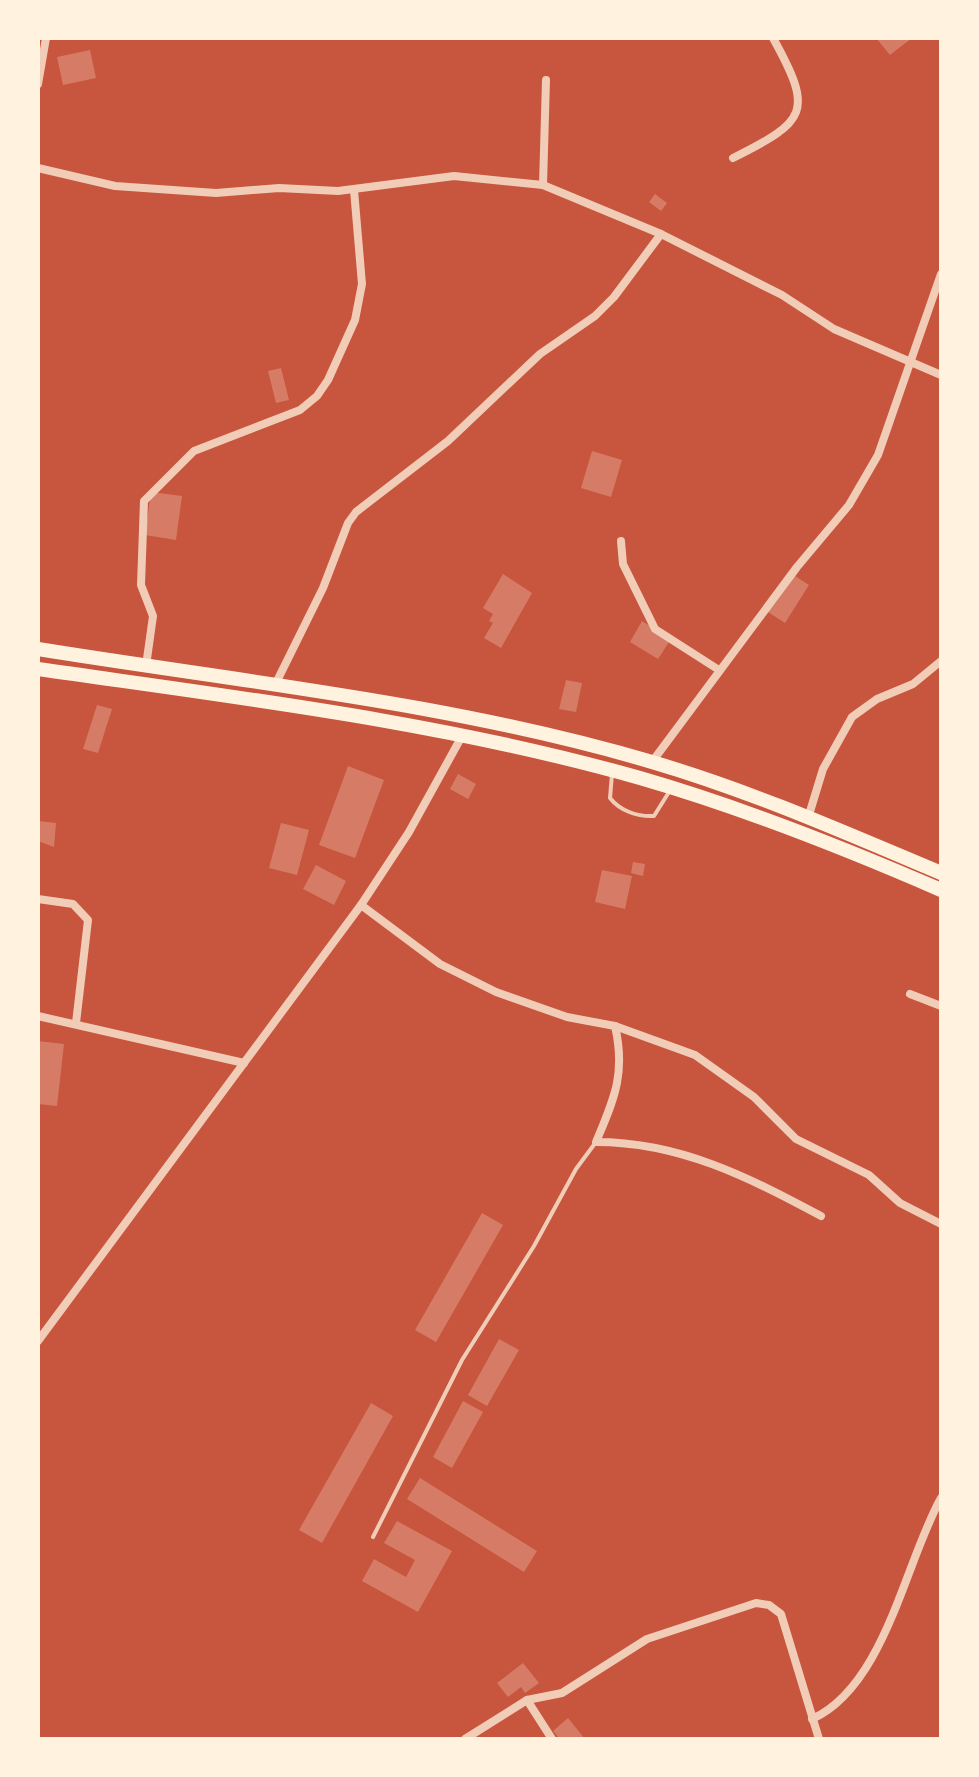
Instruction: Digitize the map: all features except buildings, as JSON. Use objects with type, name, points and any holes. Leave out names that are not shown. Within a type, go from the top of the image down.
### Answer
[{"type":"highway","points":[[38,649],[424,710],[652,762],[808,818],[941,873]]},
{"type":"highway","points":[[38,669],[380,719],[613,771],[778,822],[941,890]]},
{"type":"street","points":[[38,84],[46,38]]},
{"type":"street","points":[[733,158],[780,134],[793,121],[799,103],[796,80],[773,38]]},
{"type":"street","points":[[543,185],[546,80]]},
{"type":"street","points":[[38,168],[115,186],[168,191],[354,190],[454,176],[543,185],[661,234],[782,295],[834,329],[941,375]]},
{"type":"street","points":[[146,667],[153,616],[141,585],[144,501],[194,451],[283,419],[300,410],[322,388],[355,320],[362,284],[354,190]]},
{"type":"street","points":[[274,687],[356,512],[448,441],[540,354],[595,316],[614,297],[661,234]]},
{"type":"street","points":[[652,762],[719,670],[849,505],[878,455],[941,274]]},
{"type":"street","points":[[621,541],[623,564],[655,629],[719,670]]},
{"type":"street","points":[[808,818],[823,769],[852,717],[877,699],[913,684],[941,661]]},
{"type":"street","points":[[38,1341],[361,905],[409,832],[462,736]]},
{"type":"street","points":[[38,899],[73,904],[88,920],[76,1023]]},
{"type":"street","points":[[361,905],[440,964],[496,992],[567,1017],[615,1026],[705,1061],[754,1097],[796,1139],[869,1175],[900,1203],[941,1224]]},
{"type":"street","points":[[910,994],[941,1006]]},
{"type":"street","points":[[38,1016],[244,1063]]},
{"type":"street","points":[[615,1026],[621,1054],[620,1079],[596,1142],[667,1147],[780,1194],[821,1216]]},
{"type":"street","points":[[812,1719],[838,1702],[885,1636],[941,1498]]},
{"type":"street","points":[[465,1739],[527,1700],[562,1693],[647,1639],[756,1603],[769,1605],[781,1614],[819,1739]]},
{"type":"street","points":[[527,1700],[552,1739]]},
{"type":"lane","points":[[613,771],[610,798],[617,806],[635,815],[654,816],[671,788]]},
{"type":"lane","points":[[373,1537],[462,1360],[534,1246],[561,1193],[596,1142]]}]
